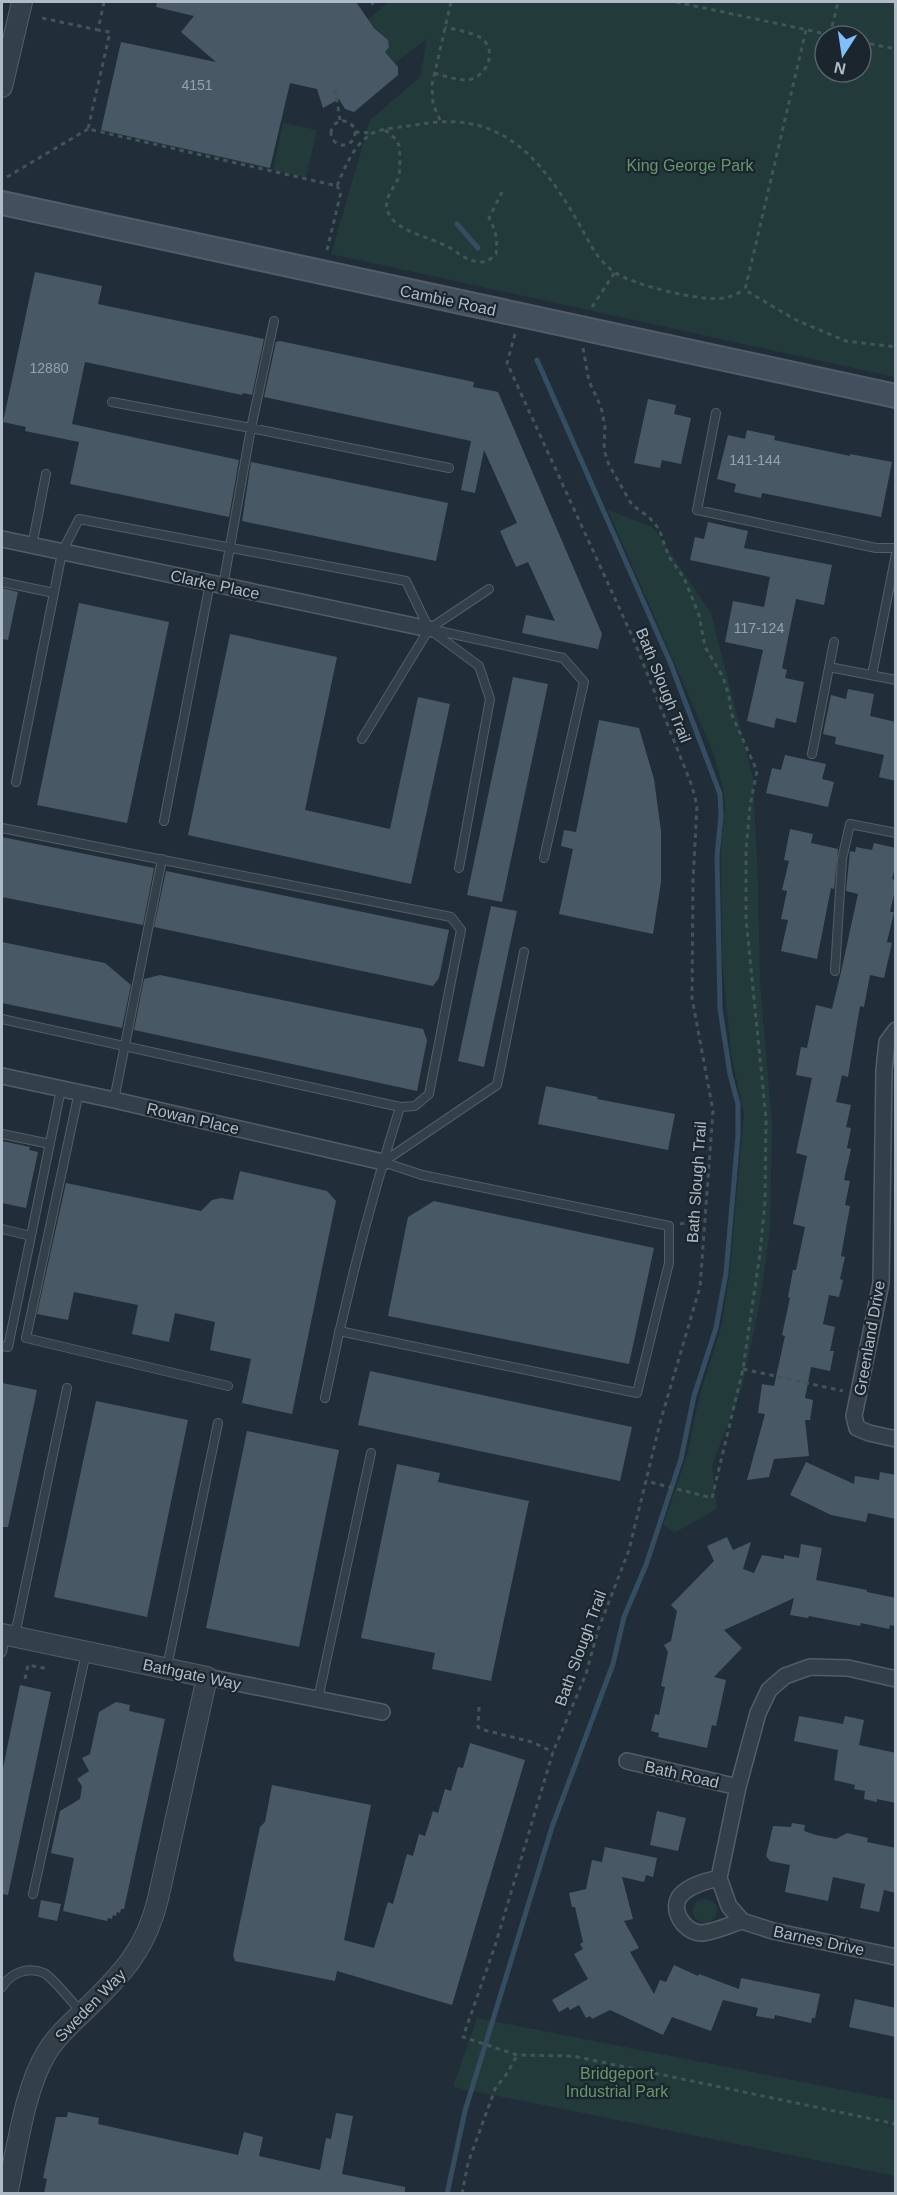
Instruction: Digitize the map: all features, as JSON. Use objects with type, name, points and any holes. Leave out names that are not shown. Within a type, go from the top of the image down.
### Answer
[{"type":"main road","name":"Cambie Road","points":[[2,203],[896,396]]},
{"type":"street","points":[[2,87],[22,2]]},
{"type":"street","name":"Clarke Place","points":[[2,539],[429,629]]},
{"type":"street","name":"Greenland Drive","points":[[896,1030],[887,1042],[884,1070],[880,1282],[854,1416],[857,1428],[896,1439]]},
{"type":"street","name":"Rowan Place","points":[[2,1076],[383,1162]]},
{"type":"street","name":"Bathgate Way","points":[[6,1639],[86,1652],[382,1712]]},
{"type":"street","points":[[719,1878],[697,1884],[682,1893],[676,1908],[679,1919],[690,1929],[701,1933],[742,1921],[729,1906],[719,1878],[738,1787],[758,1713],[769,1690],[785,1676],[810,1667],[848,1668],[896,1679]]},
{"type":"street","name":"Sweden Way","points":[[7,2193],[27,2104],[38,2068],[57,2038],[126,1968],[144,1943],[149,1931],[207,1677]]},
{"type":"street","name":"Bath Road","points":[[627,1761],[738,1787]]},
{"type":"street","name":"Barnes Drive","points":[[742,1921],[773,1931],[896,1957]]},
{"type":"lane","points":[[164,821],[217,584],[230,548],[251,429],[274,321]]},
{"type":"lane","points":[[111,402],[449,468]]},
{"type":"lane","points":[[716,413],[697,510],[876,548],[896,548]]},
{"type":"lane","points":[[33,546],[46,474]]},
{"type":"lane","points":[[16,782],[62,552],[79,519],[406,581],[429,629],[479,666],[490,699],[459,868]]},
{"type":"lane","points":[[872,675],[896,554]]},
{"type":"lane","points":[[2,582],[54,592]]},
{"type":"lane","points":[[362,739],[429,629],[489,589]]},
{"type":"lane","points":[[429,629],[563,658],[584,682],[544,858]]},
{"type":"lane","points":[[812,754],[834,642]]},
{"type":"lane","points":[[829,667],[896,680]]},
{"type":"lane","points":[[835,970],[842,859],[850,824],[896,833]]},
{"type":"lane","points":[[2,828],[452,917],[461,930],[429,1094],[415,1106],[400,1107],[2,1019]]},
{"type":"lane","points":[[114,1100],[162,859]]},
{"type":"lane","points":[[383,1162],[496,1085],[524,952]]},
{"type":"lane","points":[[2,1346],[8,1347],[61,1089]]},
{"type":"lane","points":[[79,1092],[26,1338],[228,1386]]},
{"type":"lane","points":[[324,1398],[383,1162],[400,1107]]},
{"type":"lane","points":[[2,1134],[50,1144]]},
{"type":"lane","points":[[339,1331],[637,1393],[669,1263],[669,1226],[422,1174],[383,1162]]},
{"type":"lane","points":[[2,1229],[31,1236]]},
{"type":"lane","points":[[6,1639],[68,1388]]},
{"type":"lane","points":[[167,1669],[218,1423]]},
{"type":"lane","points":[[318,1699],[371,1453]]},
{"type":"lane","points":[[33,1894],[86,1652]]},
{"type":"lane","points":[[2,1987],[12,1975],[26,1971],[45,1974],[82,2013]]},
{"type":"path","points":[[98,30],[104,2]]},
{"type":"path","points":[[440,120],[433,104],[432,85],[451,2]]},
{"type":"path","points":[[676,2],[813,31]]},
{"type":"path","points":[[832,24],[837,2]]},
{"type":"path","points":[[42,18],[110,32],[88,129]]},
{"type":"path","points":[[435,73],[466,80],[479,76],[487,66],[489,52],[484,41],[478,36],[445,27]]},
{"type":"path","points":[[745,290],[806,30]]},
{"type":"path","points":[[873,44],[896,49]]},
{"type":"path","points":[[334,89],[340,120]]},
{"type":"path","points":[[340,120],[352,124],[355,132],[353,140],[346,145],[334,142],[330,135],[331,127],[340,120]]},
{"type":"path","points":[[355,132],[372,133],[440,120],[466,121],[510,138],[539,165],[560,190],[594,253],[615,272],[634,282],[687,295],[723,298],[745,290]]},
{"type":"path","points":[[7,177],[88,129],[337,186],[341,192],[327,250]]},
{"type":"path","points":[[385,130],[395,138],[400,146],[400,178],[392,187],[387,199],[387,212],[410,232],[442,243],[465,260],[487,262],[496,254],[498,242],[489,218],[502,192]]},
{"type":"path","points":[[337,186],[351,155],[372,133]]},
{"type":"path","points":[[592,307],[615,272]]},
{"type":"path","points":[[745,290],[796,320],[846,341],[896,347]]},
{"type":"path","name":"Bath Slough Trail","points":[[513,334],[507,363],[633,638],[693,786],[697,806],[693,880],[692,998],[713,1111],[700,1287],[661,1419],[629,1550],[598,1630],[586,1674],[553,1752],[495,1946],[463,2037],[515,2055]]},
{"type":"path","points":[[583,348],[589,381],[601,407],[605,426],[604,450],[609,465],[632,504],[649,517],[659,529],[669,557],[684,578],[699,615],[705,647],[723,677],[731,713],[757,771],[750,806],[746,850],[746,919],[766,1118],[765,1202],[743,1369],[712,1498],[646,1481]]},
{"type":"path","points":[[669,1226],[706,1219]]},
{"type":"path","points":[[743,1369],[859,1394]]},
{"type":"path","points":[[25,1679],[28,1665],[49,1669]]},
{"type":"path","points":[[479,1707],[478,1727],[480,1729],[532,1742],[553,1752]]},
{"type":"path","points":[[462,2193],[468,2163],[495,2089],[508,2073],[515,2055],[573,2056],[896,2124]]},
{"type":"green space","name":"King George Park","points":[[388,2],[895,2],[895,377],[331,254],[370,120],[420,77],[427,39],[395,63],[385,52],[389,47],[388,41],[368,20]]},
{"type":"green space","points":[[283,123],[317,130],[306,177],[273,170]]},
{"type":"green space","points":[[608,510],[653,527],[711,613],[753,778],[760,982],[772,1125],[770,1229],[760,1301],[742,1388],[712,1465],[717,1509],[674,1533],[663,1525],[688,1452],[699,1398],[722,1324],[730,1270],[744,1114],[731,1053],[722,958],[721,845],[725,806],[723,788],[713,752]]},
{"type":"green space","points":[[705,1899],[710,1900],[716,1906],[716,1916],[710,1922],[705,1923],[700,1922],[694,1916],[693,1911],[694,1906],[700,1900]]},
{"type":"green space","name":"Bridgeport Industrial Park","points":[[477,2018],[895,2100],[895,2176],[453,2087]]},
{"type":"building","points":[[157,2],[356,2],[374,28],[388,40],[389,47],[385,52],[398,67],[398,75],[354,112],[345,109],[339,99],[323,108],[317,89],[290,83],[270,168],[101,130],[121,42],[216,62],[181,32],[194,16],[156,7]]},
{"type":"building","points":[[35,272],[102,286],[98,304],[264,339],[252,395],[243,393],[242,395],[85,362],[72,424],[239,460],[229,517],[70,484],[79,442],[25,431],[26,427],[3,422]]},
{"type":"building","points":[[276,342],[474,382],[473,387],[498,392],[602,634],[598,649],[522,633],[526,615],[555,621],[528,562],[516,567],[500,531],[517,523],[484,450],[475,493],[461,490],[471,441],[264,397]]},
{"type":"building","points":[[648,399],[676,405],[674,414],[691,418],[681,464],[662,460],[660,468],[634,463]]},
{"type":"building","points":[[747,430],[775,436],[774,440],[892,462],[881,517],[762,493],[761,498],[734,492],[736,484],[717,479],[728,435],[745,439]]},
{"type":"building","points":[[251,462],[448,503],[436,561],[242,521]]},
{"type":"building","points":[[708,522],[748,531],[744,548],[832,565],[824,605],[796,599],[782,668],[787,670],[785,678],[804,682],[796,723],[776,718],[774,728],[747,721],[763,650],[725,642],[733,601],[764,607],[770,577],[690,560],[695,537],[704,539]]},
{"type":"building","points":[[2,588],[18,592],[8,640],[2,639]]},
{"type":"building","points":[[79,603],[169,622],[127,823],[37,805]]},
{"type":"building","points":[[230,634],[337,657],[305,810],[390,829],[418,697],[450,704],[411,884],[188,835]]},
{"type":"building","points":[[513,677],[548,684],[502,902],[467,895]]},
{"type":"building","points":[[848,689],[874,694],[870,716],[896,722],[896,781],[879,777],[884,755],[835,744],[836,737],[823,734],[831,695],[846,699]]},
{"type":"building","points":[[599,720],[639,728],[654,779],[661,831],[661,882],[653,934],[559,914],[573,849],[561,846],[564,830],[576,832]]},
{"type":"building","points":[[785,755],[826,764],[822,779],[834,782],[828,807],[766,793],[772,768],[781,770]]},
{"type":"building","points":[[790,829],[813,834],[811,843],[838,849],[834,889],[831,888],[817,959],[781,951],[788,920],[781,919],[787,891],[782,890],[789,861],[784,860]]},
{"type":"building","points":[[2,837],[154,868],[143,925],[2,897]]},
{"type":"building","points":[[874,843],[896,848],[896,864],[892,879],[896,880],[896,885],[890,912],[894,912],[887,942],[892,943],[884,978],[870,975],[864,1007],[860,1006],[848,1077],[842,1075],[836,1102],[851,1105],[846,1127],[851,1128],[847,1148],[851,1149],[844,1180],[850,1181],[845,1205],[850,1206],[841,1256],[845,1257],[840,1279],[843,1280],[839,1297],[829,1295],[823,1324],[835,1327],[830,1351],[834,1351],[830,1371],[811,1367],[805,1398],[813,1400],[810,1420],[805,1420],[809,1456],[774,1459],[769,1477],[747,1480],[765,1414],[758,1413],[762,1384],[774,1386],[785,1336],[782,1335],[793,1270],[796,1270],[805,1227],[793,1224],[807,1156],[796,1153],[812,1078],[796,1075],[801,1047],[807,1048],[816,1005],[832,1009],[858,894],[846,891],[850,851],[855,852],[856,847],[872,850]]},
{"type":"building","points":[[166,871],[449,930],[439,978],[433,986],[154,927]]},
{"type":"building","points":[[491,906],[517,911],[484,1067],[458,1061]]},
{"type":"building","points":[[2,942],[105,963],[131,985],[122,1028],[2,1003]]},
{"type":"building","points":[[160,975],[423,1029],[427,1040],[417,1091],[134,1030],[144,979]]},
{"type":"building","points":[[546,1086],[598,1097],[597,1099],[675,1114],[668,1150],[538,1124]]},
{"type":"building","points":[[2,1141],[30,1147],[29,1150],[38,1152],[26,1208],[2,1203]]},
{"type":"building","points":[[240,1171],[327,1191],[336,1201],[292,1414],[242,1403],[251,1359],[210,1350],[215,1322],[175,1313],[169,1342],[132,1334],[138,1305],[74,1292],[68,1320],[37,1314],[66,1183],[201,1211],[212,1200],[221,1198],[233,1200]]},
{"type":"building","points":[[434,1201],[654,1248],[629,1364],[388,1316],[408,1217]]},
{"type":"building","points":[[370,1371],[632,1427],[620,1481],[358,1425]]},
{"type":"building","points":[[2,1383],[37,1390],[8,1527],[2,1527]]},
{"type":"building","points":[[96,1401],[188,1420],[147,1617],[54,1597]]},
{"type":"building","points":[[247,1431],[339,1450],[299,1647],[206,1628]]},
{"type":"building","points":[[806,1462],[854,1484],[855,1476],[879,1480],[880,1472],[896,1475],[896,1519],[868,1513],[866,1522],[831,1515],[790,1495]]},
{"type":"building","points":[[397,1464],[440,1473],[438,1482],[529,1501],[491,1681],[432,1669],[435,1653],[361,1638]]},
{"type":"building","points":[[727,1537],[733,1550],[751,1542],[743,1569],[754,1573],[762,1555],[784,1559],[784,1555],[799,1558],[801,1544],[822,1548],[816,1580],[896,1598],[896,1626],[890,1625],[889,1629],[861,1623],[860,1626],[809,1616],[808,1618],[790,1615],[794,1598],[724,1630],[742,1648],[714,1677],[726,1680],[716,1726],[712,1725],[707,1748],[658,1737],[659,1733],[651,1731],[655,1714],[659,1715],[665,1687],[661,1686],[668,1652],[664,1645],[671,1641],[677,1611],[671,1605],[714,1561],[707,1546]]},
{"type":"building","points":[[20,1685],[51,1692],[8,1895],[2,1894],[2,1773]]},
{"type":"building","points":[[116,1702],[130,1705],[129,1711],[165,1719],[124,1909],[121,1909],[120,1913],[117,1912],[116,1916],[113,1915],[112,1919],[108,1918],[107,1921],[63,1911],[74,1858],[51,1853],[60,1811],[80,1799],[82,1786],[77,1779],[89,1771],[82,1758],[90,1754],[99,1712]]},
{"type":"building","points":[[799,1716],[843,1724],[845,1716],[864,1720],[859,1745],[896,1753],[896,1803],[864,1799],[865,1791],[854,1789],[855,1785],[834,1780],[838,1750],[794,1741]]},
{"type":"building","points":[[470,1743],[525,1760],[452,2005],[337,1971],[335,1981],[235,1961],[233,1955],[260,1827],[265,1822],[272,1785],[371,1805],[344,1940],[374,1948],[388,1902],[393,1904],[407,1854],[413,1856],[419,1834],[425,1836],[433,1811],[438,1813],[445,1789],[451,1791],[458,1767],[463,1768]]},
{"type":"building","points":[[657,1811],[686,1818],[678,1851],[650,1845]]},
{"type":"building","points":[[792,1823],[805,1825],[804,1831],[816,1835],[836,1839],[847,1833],[868,1838],[867,1842],[896,1848],[896,1893],[884,1890],[879,1912],[860,1908],[865,1884],[833,1877],[828,1901],[785,1892],[790,1865],[770,1861],[766,1856],[773,1826],[791,1827]]},
{"type":"building","points":[[605,1847],[657,1858],[653,1877],[646,1875],[644,1882],[622,1877],[633,1919],[624,1921],[639,1948],[630,1952],[654,1994],[660,1980],[666,1982],[674,1965],[698,1976],[699,1974],[739,1989],[741,1978],[820,1994],[815,2018],[812,2018],[811,2023],[775,2015],[774,2019],[756,2016],[758,2008],[723,2000],[711,2031],[672,2017],[663,2035],[610,2010],[592,2019],[590,2016],[586,2018],[579,2005],[559,2012],[552,2000],[588,1979],[574,1954],[583,1949],[580,1944],[583,1942],[575,1907],[572,1907],[569,1893],[586,1889],[592,1860],[602,1862]]},
{"type":"building","points":[[41,1900],[61,1904],[57,1921],[38,1917]]},
{"type":"building","points":[[855,1999],[896,2008],[896,2037],[849,2027]]},
{"type":"building","points":[[68,2112],[99,2118],[98,2124],[238,2155],[244,2132],[263,2137],[259,2156],[320,2170],[326,2138],[331,2139],[336,2113],[353,2116],[342,2174],[405,2187],[405,2193],[44,2193],[47,2179],[43,2178],[56,2117],[67,2117]]},
{"type":"waterway","points":[[457,224],[478,248]]},
{"type":"waterway","points":[[447,2194],[465,2111],[552,1827],[613,1664],[624,1617],[646,1565],[681,1459],[694,1396],[716,1328],[726,1273],[738,1136],[738,1104],[730,1074],[720,1009],[717,856],[721,816],[720,794],[670,662],[537,360]]}]
